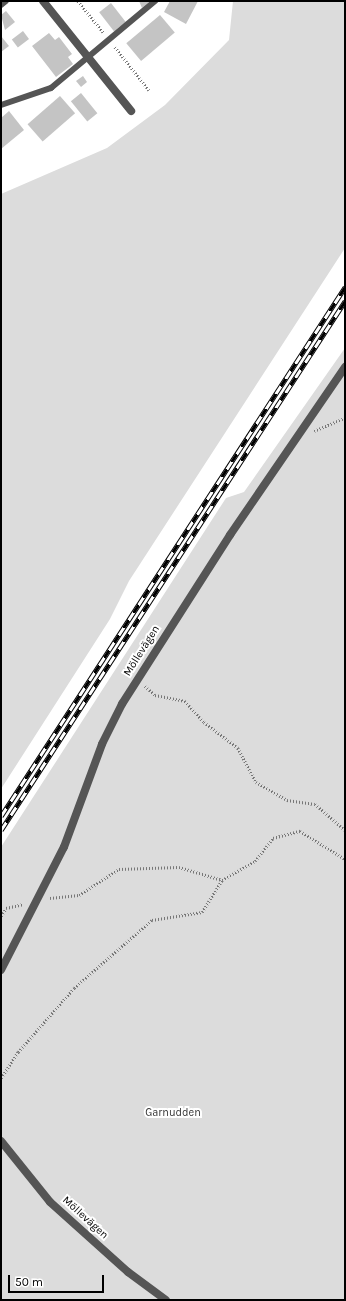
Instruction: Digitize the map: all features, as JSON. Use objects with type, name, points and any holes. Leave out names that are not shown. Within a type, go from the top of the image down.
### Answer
[{"type":"street","points":[[43,1],[131,111]]},
{"type":"street","name":"Möllevägen","points":[[1,970],[64,847],[102,744],[137,680],[230,535],[300,436],[345,368]]},
{"type":"street","name":"Möllevägen","points":[[1,1140],[50,1202],[128,1272],[166,1300]]},
{"type":"lane","points":[[1,6],[6,1]]},
{"type":"lane","points":[[1,105],[51,88],[89,58],[155,1]]},
{"type":"path","points":[[300,436],[345,418]]},
{"type":"path","points":[[137,680],[155,695],[185,701],[204,722],[238,748],[256,782],[287,800],[315,804],[345,830]]},
{"type":"path","points":[[1,1078],[18,1052],[74,988],[152,920],[202,912],[222,880],[255,861],[273,838],[300,831],[345,858]]},
{"type":"path","points":[[1,916],[6,908],[38,899],[79,895],[119,869],[179,867],[222,880]]},
{"type":"green space","points":[[233,1],[345,1],[345,248],[129,581],[110,619],[1,789],[1,194],[107,148],[165,105],[229,40]]},
{"type":"green space","name":"Garnudden","points":[[345,348],[345,1300],[1,1300],[1,847],[226,498],[244,492]]},
{"type":"building","points":[[139,1],[148,1],[149,2],[142,8]]},
{"type":"building","points":[[170,1],[198,1],[186,24],[164,12]]},
{"type":"building","points":[[111,3],[126,22],[114,31],[99,12]]},
{"type":"building","points":[[6,11],[15,22],[5,30],[1,15]]},
{"type":"building","points":[[160,15],[175,33],[141,61],[126,43]]},
{"type":"building","points":[[23,31],[29,39],[18,47],[12,39]]},
{"type":"building","points":[[49,33],[55,40],[59,37],[72,54],[68,57],[73,64],[56,77],[32,46]]},
{"type":"building","points":[[1,36],[9,46],[1,52]]},
{"type":"building","points":[[83,76],[87,82],[81,87],[76,81]]},
{"type":"building","points":[[81,93],[97,113],[87,121],[71,101]]},
{"type":"building","points":[[60,96],[75,113],[43,142],[28,124]]},
{"type":"building","points":[[9,111],[24,130],[1,149],[1,118]]},
{"type":"railway","points":[[1,816],[345,287]]},
{"type":"railway","points":[[1,830],[345,301]]}]
